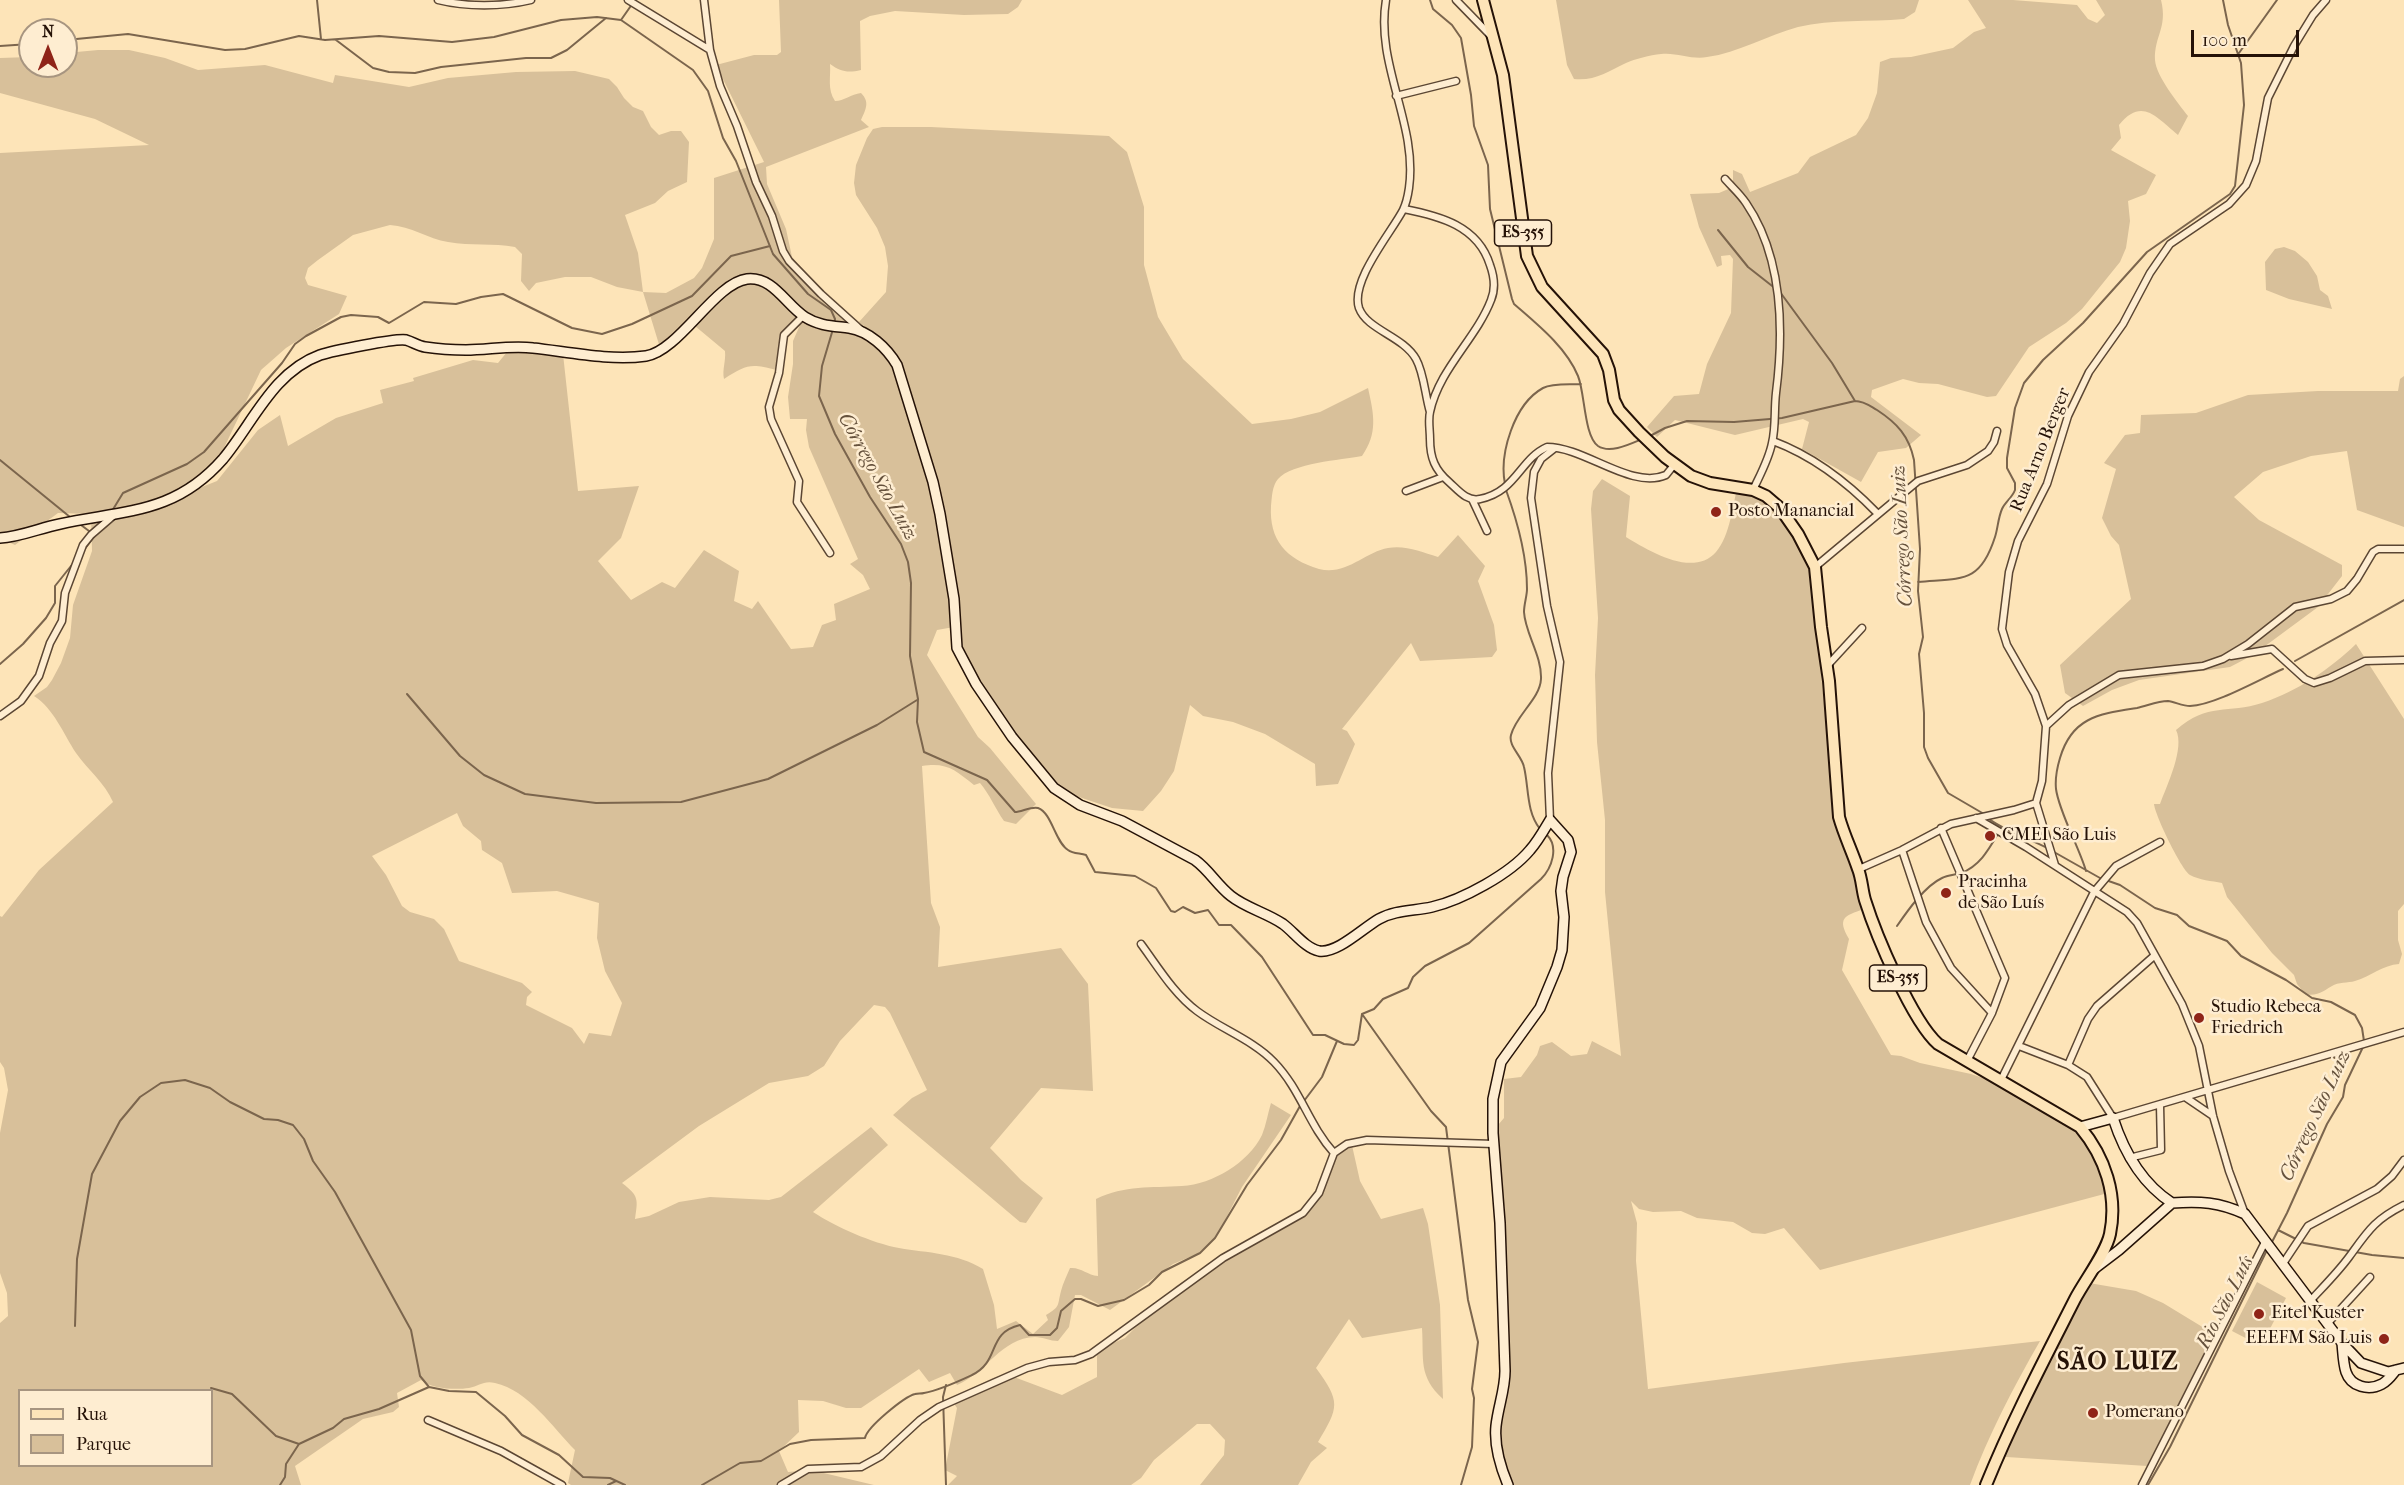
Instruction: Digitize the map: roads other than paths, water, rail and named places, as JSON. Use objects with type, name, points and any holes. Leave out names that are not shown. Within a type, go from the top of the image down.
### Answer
[{"type":"main road","name":"ES-355","points":[[1483,0],[1503,75],[1522,231],[1532,269],[1542,287],[1603,354],[1609,370],[1614,400],[1619,410],[1639,432],[1674,465],[1691,476],[1710,483],[1753,490],[1766,496],[1780,508],[1815,567],[1827,667],[1839,817],[1844,837],[1858,869],[1872,921],[1923,1027],[1938,1044],[2080,1127],[2108,1175],[2112,1192],[2110,1235],[2002,1444],[1986,1485]]},
{"type":"street","points":[[438,0],[501,4],[531,0]]},
{"type":"street","points":[[628,0],[710,50]]},
{"type":"street","points":[[704,0],[710,50],[720,86],[737,126],[756,182],[772,216],[783,251],[789,261],[821,294],[864,333],[887,350],[897,365],[933,482],[954,598],[957,648],[976,684],[1012,737],[1062,794],[1080,805],[1122,821],[1195,860],[1239,902],[1282,923],[1318,951],[1336,948],[1379,919],[1391,914],[1434,906],[1469,892],[1514,866],[1529,851],[1550,820],[1548,773],[1560,662],[1546,606],[1531,498],[1534,472],[1542,459],[1555,447]]},
{"type":"street","points":[[1386,0],[1383,17],[1384,42],[1409,147],[1408,191],[1404,209],[1371,262],[1360,287],[1358,299],[1360,309],[1367,321],[1400,340],[1417,359],[1430,412],[1432,460],[1443,477],[1465,497],[1472,499],[1489,496],[1507,487],[1540,450],[1555,447],[1579,453],[1632,476],[1645,478],[1666,475],[1674,465]]},
{"type":"street","points":[[1456,0],[1491,36]]},
{"type":"street","name":"Rua Arno Berger","points":[[2036,802],[2042,781],[2046,726],[2031,685],[2003,637],[2006,592],[2018,541],[2047,484],[2068,416],[2088,372],[2123,324],[2150,273],[2170,244],[2229,204],[2246,185],[2256,161],[2268,98],[2294,46],[2313,15],[2326,0]]},
{"type":"street","points":[[1396,96],[1456,81]]},
{"type":"street","points":[[1725,179],[1745,201],[1754,216],[1773,267],[1780,313],[1780,364],[1773,441],[1753,490]]},
{"type":"street","points":[[1404,209],[1443,218],[1462,228],[1478,241],[1487,255],[1495,282],[1492,298],[1445,376],[1430,412]]},
{"type":"street","points":[[0,538],[63,523],[114,516],[161,503],[182,494],[223,458],[255,414],[288,375],[319,355],[400,340],[441,349],[529,347],[609,355],[647,356],[656,353],[668,344],[731,286],[747,279],[766,282],[803,316],[823,325],[864,333]]},
{"type":"street","points":[[803,316],[784,335],[779,373],[769,407],[771,419],[799,481],[796,502],[830,553]]},
{"type":"street","points":[[1815,567],[1907,488],[1918,481],[1946,473],[1976,460],[1992,447],[1997,431]]},
{"type":"street","points":[[1773,441],[1826,469],[1852,488],[1877,513]]},
{"type":"street","points":[[1406,491],[1443,477]]},
{"type":"street","points":[[1472,499],[1487,531]]},
{"type":"street","points":[[0,716],[21,700],[39,676],[50,643],[62,621],[65,593],[83,545],[99,527],[114,516]]},
{"type":"street","points":[[2046,726],[2069,705],[2119,675],[2204,666],[2228,656],[2248,644],[2295,607],[2331,599],[2347,591],[2373,552],[2378,549],[2404,549]]},
{"type":"street","points":[[1827,667],[1862,628]]},
{"type":"street","points":[[2228,656],[2272,649],[2305,679],[2314,683],[2365,661],[2404,660]]},
{"type":"street","points":[[1858,869],[1902,850],[1941,828],[2014,810],[2036,802],[2055,866]]},
{"type":"street","points":[[1975,818],[2096,890],[2133,917],[2182,1004],[2199,1046],[2213,1116],[2229,1172],[2245,1214],[2342,1343],[2358,1360],[2370,1368],[2388,1372],[2401,1368]]},
{"type":"street","points":[[1508,1485],[1502,1471],[1495,1438],[1505,1386],[1505,1371],[1493,1099],[1501,1062],[1540,1008],[1562,950],[1563,878],[1571,852],[1568,840],[1550,820]]},
{"type":"street","points":[[1941,828],[2004,974],[2004,982],[1992,1013],[1967,1061]]},
{"type":"street","points":[[2001,1080],[2096,890],[2109,872],[2120,863],[2160,842]]},
{"type":"street","points":[[1902,850],[1926,922],[1951,968],[1992,1013]]},
{"type":"street","points":[[1141,944],[1188,1003],[1212,1021],[1264,1053],[1276,1064],[1293,1085],[1316,1132],[1334,1153]]},
{"type":"street","points":[[2068,1065],[2088,1019],[2097,1006],[2154,956]]},
{"type":"street","points":[[2080,1127],[2404,1032]]},
{"type":"street","points":[[2019,1046],[2068,1065],[2087,1077],[2113,1118],[2129,1158],[2160,1195],[2172,1203],[2219,1203],[2245,1214]]},
{"type":"street","points":[[2186,1097],[2213,1116]]},
{"type":"street","points":[[2129,1158],[2161,1150],[2160,1105]]},
{"type":"street","points":[[780,1485],[808,1468],[861,1467],[881,1456],[920,1420],[939,1407],[1027,1368],[1049,1362],[1075,1360],[1091,1354],[1223,1258],[1303,1213],[1319,1192],[1334,1153],[1356,1141],[1494,1144]]},
{"type":"street","points":[[2279,1261],[2315,1221],[2377,1189],[2392,1176],[2404,1160]]},
{"type":"street","points":[[2088,1274],[2172,1203]]},
{"type":"street","points":[[2311,1300],[2381,1218],[2404,1205]]},
{"type":"street","points":[[2142,1485],[2266,1243]]},
{"type":"street","points":[[2328,1323],[2370,1277]]},
{"type":"street","points":[[2342,1343],[2347,1374],[2354,1383],[2361,1386],[2374,1387],[2384,1383],[2401,1368]]},
{"type":"street","points":[[2347,1374],[2358,1360]]},
{"type":"street","points":[[2361,1386],[2370,1368]]},
{"type":"street","points":[[428,1420],[492,1447],[562,1485]]},
{"type":"waterway","points":[[317,0],[321,39]]},
{"type":"waterway","points":[[621,20],[635,0]]},
{"type":"waterway","points":[[1430,0],[1433,9],[1452,25],[1461,38],[1474,126],[1488,165],[1490,209],[1514,304],[1550,337],[1573,365],[1580,383],[1587,424],[1593,441],[1603,448],[1614,449],[1642,439]]},
{"type":"waterway","points":[[1918,582],[1967,576],[1976,571],[1989,552],[2002,509],[2015,490],[2015,483],[2007,468],[2007,458],[2015,408],[2024,383],[2043,360],[2083,323],[2147,252],[2230,194],[2235,186],[2244,105],[2241,63],[2228,25],[2223,0]]},
{"type":"waterway","points":[[2239,53],[2277,0]]},
{"type":"waterway","points":[[78,39],[128,34],[225,50],[245,49],[299,36],[325,40],[379,36],[452,42],[494,37],[561,20],[597,17],[621,20],[693,70],[708,91],[723,138],[736,161],[773,254],[808,294],[831,310],[835,319],[834,324]]},
{"type":"waterway","points":[[336,40],[373,68],[389,72],[415,73],[441,67],[526,58],[551,58],[567,50],[606,18]]},
{"type":"waterway","points":[[0,46],[18,45]]},
{"type":"waterway","points":[[1718,230],[1748,267],[1776,289]]},
{"type":"waterway","name":"Córrego São Luiz","points":[[112,511],[123,493],[187,464],[204,452],[282,363],[295,344],[341,317],[351,315],[378,317],[389,323],[424,302],[456,304],[503,294],[572,328],[602,334],[632,324],[692,296],[731,256],[770,246]]},
{"type":"waterway","points":[[1780,292],[1832,363],[1855,401]]},
{"type":"waterway","name":"Córrego São Luiz","points":[[833,329],[822,366],[819,396],[835,434],[870,497],[901,544],[908,562],[911,583],[910,656],[918,699],[917,722],[924,752],[987,780],[1015,812],[1030,808],[1043,811],[1064,846],[1072,852],[1086,855],[1095,872],[1135,876],[1156,888],[1171,911],[1175,912],[1183,907],[1195,913],[1208,910],[1219,925],[1231,925],[1262,957],[1313,1035],[1325,1035],[1344,1044],[1354,1045],[1358,1040],[1362,1014]]},
{"type":"waterway","name":"Córrego São Luiz","points":[[1505,484],[1504,459],[1507,445],[1517,417],[1524,406],[1533,395],[1547,386],[1581,384]]},
{"type":"waterway","name":"Córrego São Luiz","points":[[1650,436],[1687,421],[1734,422],[1782,418],[1855,401],[1869,405],[1896,425],[1909,444],[1914,460],[1920,549],[1918,591],[1923,637],[1919,654],[1924,713],[1924,747],[1948,793],[1984,814]]},
{"type":"waterway","name":"Córrego São Luiz","points":[[0,460],[70,517]]},
{"type":"waterway","name":"Córrego São Luiz","points":[[1506,490],[1517,526],[1527,577],[1525,620],[1541,670],[1537,693],[1514,728],[1511,739],[1523,763],[1532,815],[1540,829]]},
{"type":"waterway","name":"Córrego São Luiz","points":[[81,525],[89,531]]},
{"type":"waterway","points":[[84,550],[97,533]]},
{"type":"waterway","points":[[0,664],[23,644],[46,618],[55,603],[55,586],[75,561]]},
{"type":"waterway","points":[[2295,661],[2404,600]]},
{"type":"waterway","points":[[2086,871],[2061,808],[2056,789],[2060,758],[2072,734],[2089,720],[2111,713],[2164,701],[2190,706],[2200,705],[2237,691],[2283,669]]},
{"type":"waterway","points":[[407,694],[460,756],[484,775],[525,794],[596,803],[681,802],[768,779],[877,725],[917,700]]},
{"type":"waterway","name":"Córrego São Luiz","points":[[1988,818],[2049,849]]},
{"type":"waterway","points":[[1897,926],[1929,887],[1942,878],[1961,873],[1974,866],[1988,851],[1999,832]]},
{"type":"waterway","name":"Córrego São Luiz","points":[[1362,1014],[1374,1009],[1383,999],[1408,988],[1413,977],[1425,966],[1469,943],[1541,879],[1553,857],[1553,845],[1547,835]]},
{"type":"waterway","name":"Córrego São Luiz","points":[[2054,852],[2100,878],[2120,885],[2155,908],[2177,915],[2189,926],[2227,941],[2241,956],[2286,980],[2312,998],[2331,1002],[2355,1015],[2362,1028],[2364,1041]]},
{"type":"waterway","points":[[1362,1014],[1431,1111],[1446,1127],[1468,1300],[1478,1342],[1472,1389],[1474,1398],[1472,1447],[1461,1485]]},
{"type":"waterway","points":[[1304,1101],[1322,1077],[1337,1041]]},
{"type":"waterway","name":"Córrego São Luiz","points":[[2272,1242],[2327,1124],[2343,1097],[2345,1085],[2363,1047]]},
{"type":"waterway","points":[[75,1326],[77,1259],[92,1174],[120,1121],[140,1097],[161,1083],[185,1080],[210,1088],[230,1102],[264,1119],[278,1120],[293,1125],[304,1139],[313,1161],[335,1192],[411,1330],[420,1376],[429,1387],[449,1391],[476,1392],[505,1416],[522,1435],[559,1455],[583,1477],[610,1478],[625,1485]]},
{"type":"waterway","points":[[702,1485],[740,1463],[761,1461],[790,1444],[811,1440],[865,1438],[879,1420],[910,1396],[942,1388],[981,1369],[1002,1334],[1009,1329],[1020,1325],[1029,1335],[1050,1335],[1057,1328],[1061,1311],[1075,1299],[1098,1306],[1124,1300],[1149,1285],[1162,1272],[1200,1253],[1215,1238],[1247,1185],[1281,1140],[1300,1106]]},
{"type":"waterway","points":[[2278,1230],[2304,1243],[2404,1258]]},
{"type":"waterway","name":"Rio São Luís","points":[[2148,1485],[2170,1447],[2267,1250]]},
{"type":"waterway","points":[[946,1385],[943,1397],[946,1485]]},
{"type":"waterway","points":[[280,1485],[285,1477],[286,1464],[299,1444],[333,1428],[344,1419],[379,1409],[429,1387]]},
{"type":"waterway","points":[[211,1388],[232,1394],[276,1436],[299,1444]]},
{"type":"waterway","points":[[608,1485],[616,1481]]},
{"type":"place","name":"Posto Manancial","points":[[1716,512]]},
{"type":"place","name":"CMEI São Luis","points":[[1990,836]]},
{"type":"place","name":"Pracinha de São Luís","points":[[1946,893]]},
{"type":"place","name":"Studio Rebeca Friedrich","points":[[2199,1018]]},
{"type":"place","name":"Eitel Kuster","points":[[2259,1314]]},
{"type":"place","name":"EEEFM São Luis","points":[[2384,1339]]},
{"type":"place","name":"Pomerano","points":[[2093,1413]]},
{"type":"district","name":"SÃO LUIZ","points":[[2118,1363]]}]
